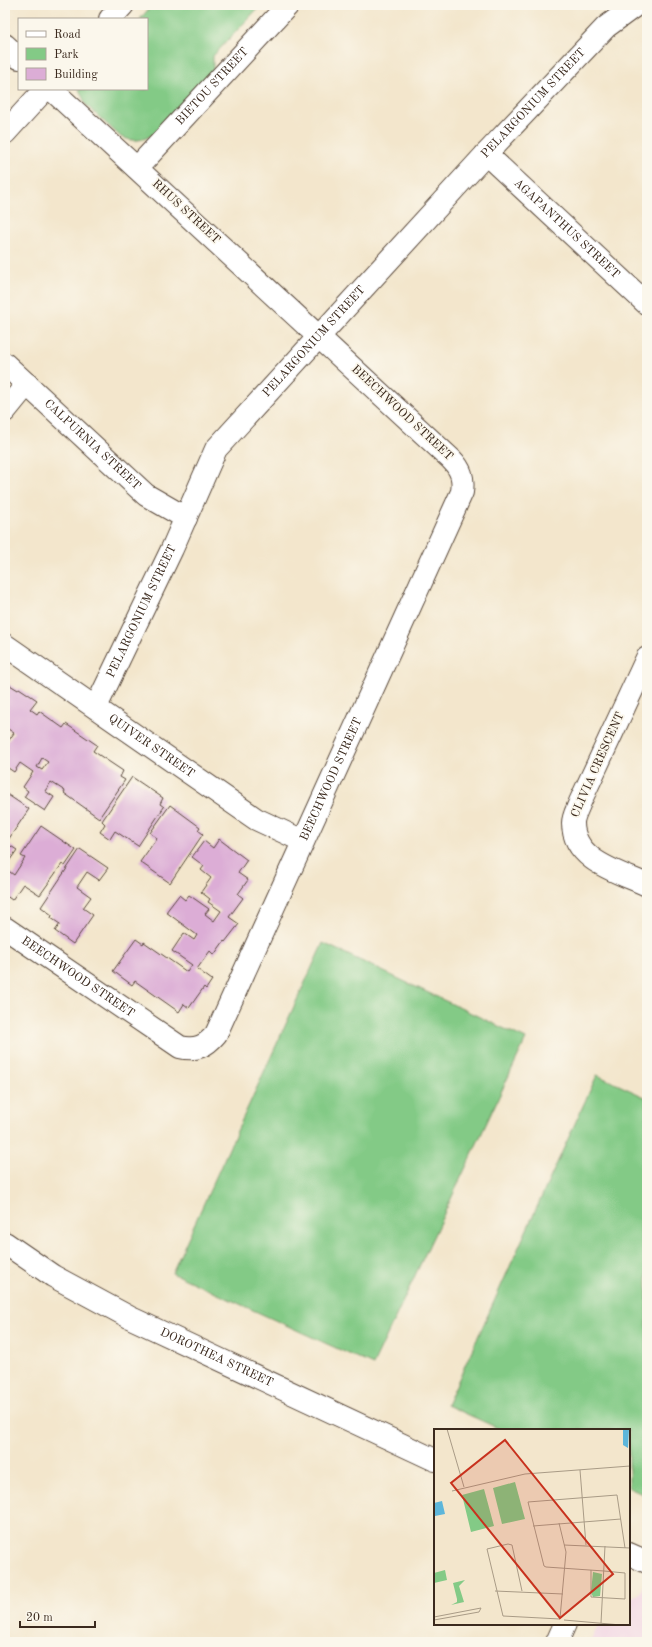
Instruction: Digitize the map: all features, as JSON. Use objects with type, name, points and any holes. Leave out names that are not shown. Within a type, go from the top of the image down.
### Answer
[{"type":"street","points":[[111,18],[123,5]]},
{"type":"street","name":"BIETOU STREET","points":[[137,168],[288,5]]},
{"type":"street","name":"PELARGONIUM STREET","points":[[606,27],[619,5]]},
{"type":"street","name":"PELARGONIUM STREET","points":[[96,707],[186,518],[216,449],[486,154],[606,27],[636,5]]},
{"type":"street","points":[[5,45],[18,57]]},
{"type":"street","points":[[5,132],[44,90]]},
{"type":"street","name":"RHUS STREET","points":[[52,90],[320,336]]},
{"type":"street","name":"AGAPANTHUS STREET","points":[[486,154],[647,304]]},
{"type":"street","name":"BEECHWOOD STREET","points":[[5,928],[180,1047],[187,1049],[201,1047],[210,1042],[216,1034],[462,492],[463,485],[460,471],[456,464],[320,336]]},
{"type":"street","name":"CALPURNIA STREET","points":[[5,364],[146,495],[186,518]]},
{"type":"street","points":[[5,411],[27,384]]},
{"type":"street","name":"QUIVER STREET","points":[[5,644],[256,819],[303,841]]},
{"type":"street","name":"CLIVIA CRESCENT","points":[[647,658],[580,802],[573,821],[575,838],[583,851],[595,861],[647,885]]},
{"type":"street","name":"DOROTHEA STREET","points":[[5,1243],[54,1276],[129,1317],[434,1460]]},
{"type":"street","points":[[630,1554],[647,1562]]},
{"type":"street","points":[[557,1642],[565,1625]]},
{"type":"shaded area","points":[[647,1577],[647,1642],[590,1642],[598,1625],[630,1625],[630,1598],[639,1594]]},
{"type":"green space","points":[[152,5],[261,5],[213,56],[213,70],[154,134],[142,139],[130,140],[121,137],[86,105],[79,90],[148,90],[148,18],[141,18]]},
{"type":"green space","points":[[323,943],[526,1039],[373,1365],[172,1273]]},
{"type":"green space","points":[[597,1075],[647,1098],[647,1496],[630,1488],[630,1429],[500,1429],[447,1405]]},
{"type":"building","points":[[5,682],[18,690],[19,688],[37,700],[30,709],[37,714],[39,711],[63,728],[66,724],[97,745],[93,751],[123,771],[120,777],[125,780],[99,818],[51,782],[45,791],[54,797],[45,811],[24,797],[28,791],[23,787],[33,772],[20,763],[14,772],[5,766],[5,746],[14,733],[5,727]],"holes":[[[42,758],[48,762],[42,770],[37,767]]]},
{"type":"building","points":[[132,777],[163,798],[160,804],[164,807],[138,846],[115,831],[110,839],[100,832],[105,824],[102,821]]},
{"type":"building","points":[[5,793],[29,809],[6,843],[17,850],[5,867]]},
{"type":"building","points":[[170,805],[200,827],[198,830],[203,834],[170,883],[140,862],[157,838],[150,833]]},
{"type":"building","points":[[41,826],[76,850],[65,866],[62,864],[40,895],[23,884],[12,900],[5,895],[5,871],[6,869],[14,875],[25,858],[21,856]]},
{"type":"building","points":[[219,839],[247,860],[238,873],[248,880],[238,894],[243,898],[229,917],[239,924],[214,955],[210,951],[197,969],[212,980],[206,989],[204,987],[189,1008],[184,1004],[179,1012],[135,981],[132,985],[113,971],[136,939],[143,944],[144,942],[187,972],[192,965],[172,951],[184,933],[194,940],[197,935],[166,912],[179,895],[185,900],[189,895],[209,909],[205,914],[214,921],[221,911],[208,902],[210,899],[201,892],[211,878],[201,870],[204,866],[192,857],[204,841],[213,848]]},
{"type":"building","points":[[80,849],[108,868],[99,880],[87,872],[77,887],[91,897],[83,908],[93,915],[73,944],[55,931],[60,924],[51,918],[52,915],[41,907]]}]
